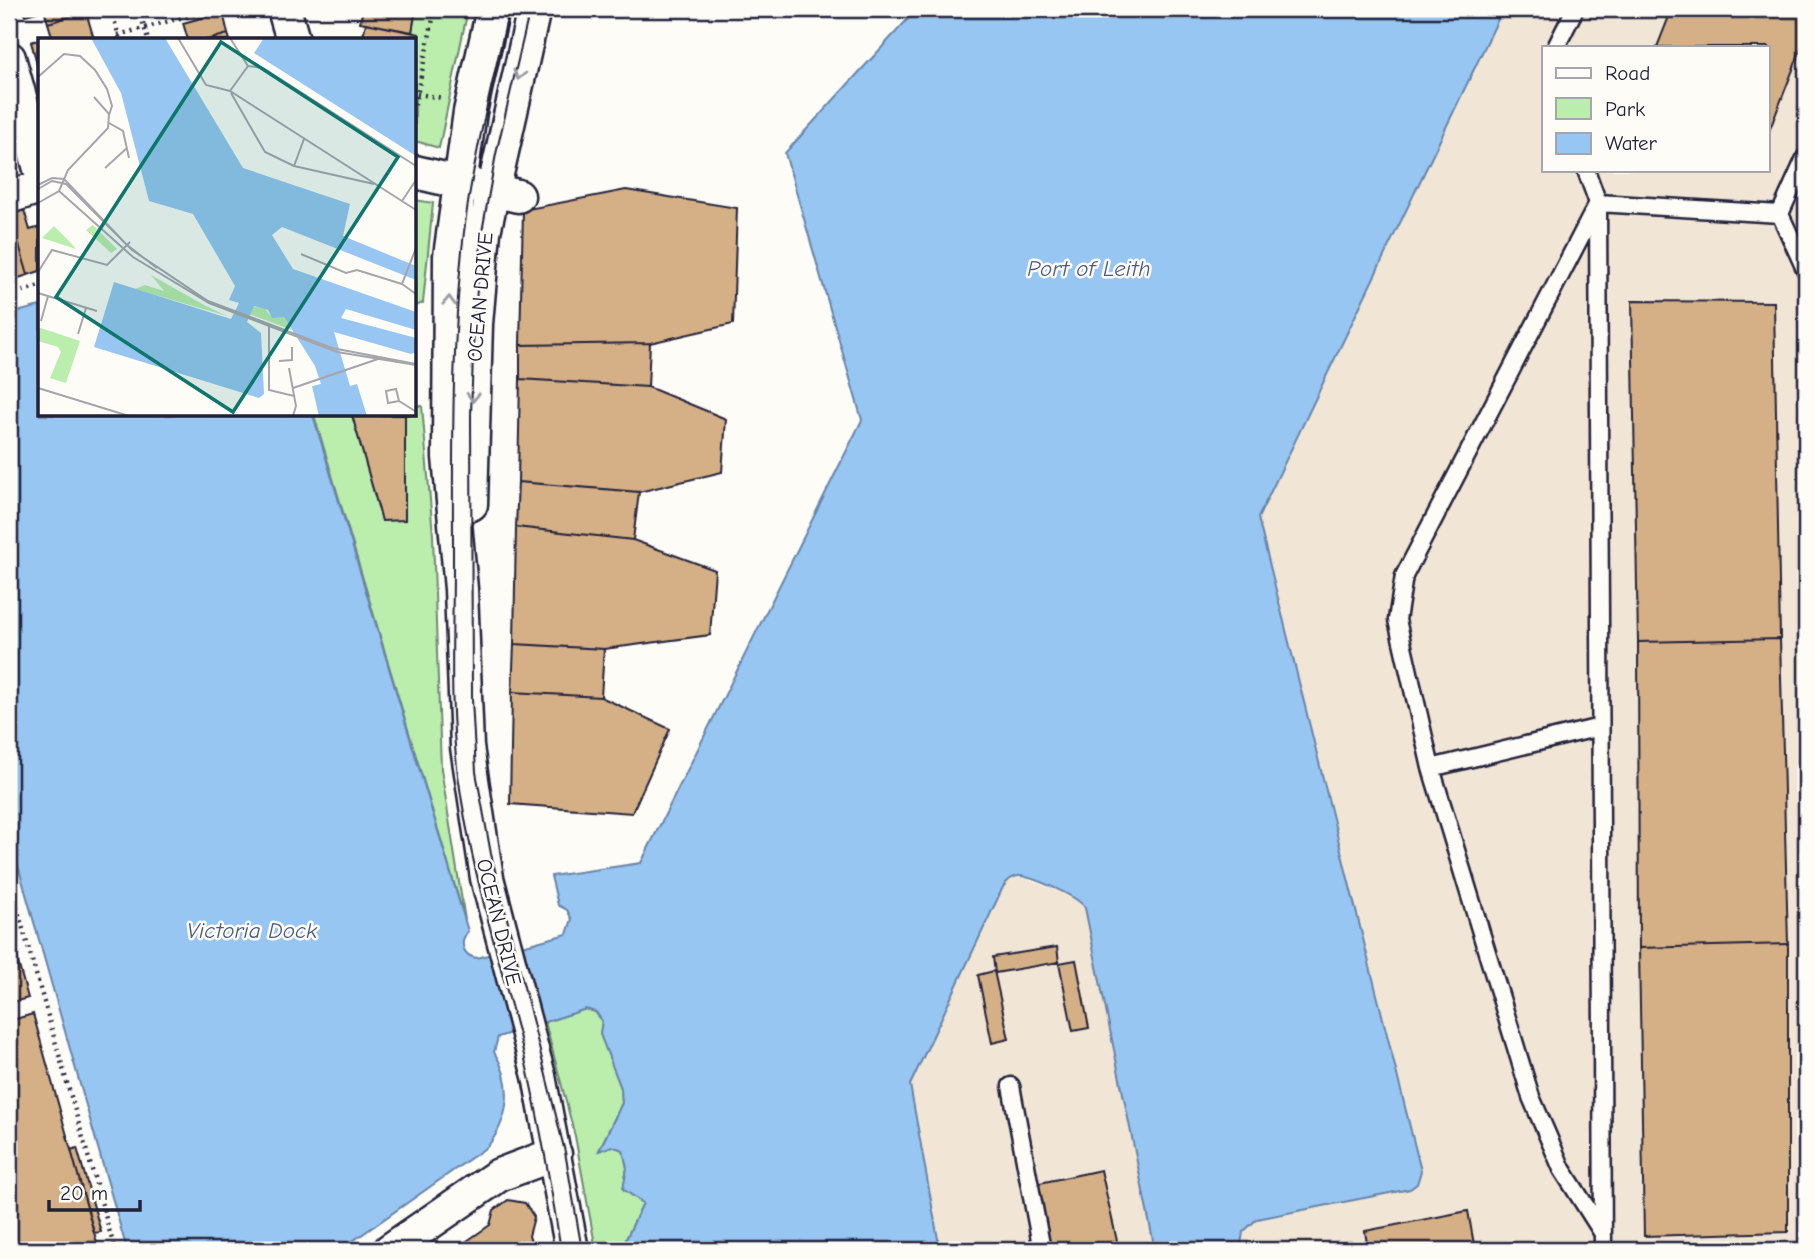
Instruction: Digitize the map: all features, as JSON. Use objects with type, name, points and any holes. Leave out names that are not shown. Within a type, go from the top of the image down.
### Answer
[{"type":"street","points":[[284,9],[292,38]]},
{"type":"street","name":"OCEAN DRIVE","points":[[493,9],[458,182],[450,256],[449,457],[461,589],[467,747],[478,833],[555,1154],[572,1250]]},
{"type":"street","name":"OCEAN DRIVE","points":[[461,589],[471,500],[476,324],[484,232],[505,193],[534,9]]},
{"type":"street","points":[[9,58],[38,162]]},
{"type":"street","points":[[416,172],[505,193]]},
{"type":"street","points":[[9,197],[38,188]]},
{"type":"street","points":[[390,1250],[490,1180],[531,1161],[555,1154]]},
{"type":"lane","points":[[1556,46],[1575,9]]},
{"type":"lane","points":[[1806,156],[1780,214],[1806,271]]},
{"type":"lane","points":[[1587,172],[1598,203],[1603,1242]]},
{"type":"lane","points":[[1598,203],[1780,214]]},
{"type":"lane","points":[[1598,203],[1404,576],[1397,620],[1431,768],[1531,1097],[1562,1169],[1603,1242]]},
{"type":"lane","points":[[1431,768],[1600,727]]},
{"type":"lane","points":[[1011,1086],[1042,1250]]},
{"type":"path","points":[[111,9],[119,38],[213,9]]},
{"type":"path","points":[[139,9],[148,38]]},
{"type":"path","points":[[416,100],[435,9]]},
{"type":"path","points":[[417,94],[454,100]]},
{"type":"path","points":[[9,295],[38,287]]},
{"type":"path","points":[[9,880],[114,1250]]},
{"type":"shaded area","points":[[1503,9],[1806,9],[1806,1250],[1240,1250],[1243,1232],[1257,1219],[1410,1189],[1421,1171],[1258,518]]},
{"type":"shaded area","points":[[1022,877],[1079,899],[1085,908],[1155,1250],[940,1250],[910,1085],[1003,887],[1009,879]]},
{"type":"green space","points":[[416,9],[468,9],[439,148],[416,141],[416,50],[419,34],[412,32]]},
{"type":"green space","points":[[416,200],[433,203],[423,303],[416,306]]},
{"type":"green space","points":[[416,406],[422,406],[433,535],[441,769],[465,920],[314,416],[352,416],[382,520],[405,520],[405,416],[416,416]]},
{"type":"green space","points":[[586,1009],[595,1012],[602,1021],[600,1034],[621,1088],[622,1103],[599,1150],[612,1146],[623,1150],[627,1168],[623,1189],[643,1203],[621,1250],[596,1250],[575,1136],[545,1022]]},
{"type":"water","name":"Port of Leith","points":[[917,9],[1503,9],[1258,518],[1421,1171],[1417,1184],[1410,1189],[1257,1219],[1243,1232],[1240,1250],[1155,1250],[1085,908],[1056,889],[1018,876],[1010,879],[1003,887],[910,1085],[940,1250],[621,1250],[643,1203],[623,1189],[627,1168],[623,1150],[612,1146],[599,1151],[622,1103],[621,1088],[600,1034],[602,1021],[596,1012],[586,1009],[498,1037],[494,1052],[504,1075],[507,1099],[501,1123],[488,1146],[340,1250],[127,1250],[9,834],[9,314],[38,307],[38,416],[313,416],[468,931],[463,940],[463,948],[477,958],[567,934],[572,919],[567,910],[558,905],[551,876],[641,863],[862,420],[785,153]]},
{"type":"building","points":[[23,9],[85,9],[86,12],[48,23],[44,10],[25,15]]},
{"type":"building","points":[[179,9],[199,9],[181,14]]},
{"type":"building","points":[[363,9],[416,9],[412,32],[360,22]]},
{"type":"building","points":[[1672,9],[1806,9],[1806,36],[1770,129],[1770,46],[1657,46]]},
{"type":"building","points":[[86,12],[94,38],[45,38],[52,36],[48,23]]},
{"type":"building","points":[[223,12],[228,34],[214,38],[187,38],[183,23]]},
{"type":"building","points":[[366,23],[419,34],[416,50],[416,38],[362,38]]},
{"type":"building","points":[[228,34],[229,38],[214,38]]},
{"type":"building","points":[[38,40],[38,55],[35,56],[31,42]]},
{"type":"building","points":[[9,109],[23,149],[9,154]]},
{"type":"building","points":[[626,190],[737,208],[733,324],[650,343],[520,345],[523,210]]},
{"type":"building","points":[[24,210],[30,230],[38,228],[38,272],[28,275],[10,214]]},
{"type":"building","points":[[9,215],[28,275],[9,281]]},
{"type":"building","points":[[1632,301],[1774,302],[1780,639],[1638,642]]},
{"type":"building","points":[[650,343],[648,387],[520,379],[520,345]]},
{"type":"building","points":[[520,379],[648,387],[726,419],[722,472],[639,492],[518,482]]},
{"type":"building","points":[[352,416],[405,416],[405,520],[382,521]]},
{"type":"building","points":[[518,482],[639,492],[633,540],[516,527]]},
{"type":"building","points":[[516,527],[633,540],[715,570],[710,635],[604,649],[514,644]]},
{"type":"building","points":[[1780,639],[1788,944],[1639,948],[1638,642]]},
{"type":"building","points":[[514,644],[604,649],[601,697],[512,692]]},
{"type":"building","points":[[512,692],[601,697],[670,729],[632,813],[510,804]]},
{"type":"building","points":[[9,931],[28,998],[9,1003]]},
{"type":"building","points":[[1788,944],[1788,1232],[1644,1236],[1639,948]]},
{"type":"building","points":[[1057,947],[1059,962],[995,973],[993,957]]},
{"type":"building","points":[[1076,960],[1089,1028],[1073,1031],[1059,963]]},
{"type":"building","points":[[994,971],[1009,1039],[992,1043],[978,975]]},
{"type":"building","points":[[9,1010],[12,1020],[33,1014],[99,1250],[9,1250]]},
{"type":"building","points":[[77,1148],[101,1232],[94,1233],[71,1150]]},
{"type":"building","points":[[1101,1170],[1119,1250],[1050,1250],[1035,1184]]},
{"type":"building","points":[[508,1200],[525,1203],[534,1217],[529,1236],[534,1250],[454,1250],[490,1225],[494,1210]]},
{"type":"building","points":[[1468,1211],[1475,1250],[1368,1250],[1365,1231]]},
{"type":"tram line","points":[[509,9],[473,176],[460,274],[454,399],[453,723],[463,809],[532,1092],[561,1250]]},
{"type":"tram line","points":[[530,9],[496,154],[482,232],[474,324],[471,415],[472,699],[476,772],[491,854],[565,1152],[582,1250]]},
{"type":"water label","name":"Victoria Dock","points":[[252,930]]}]
